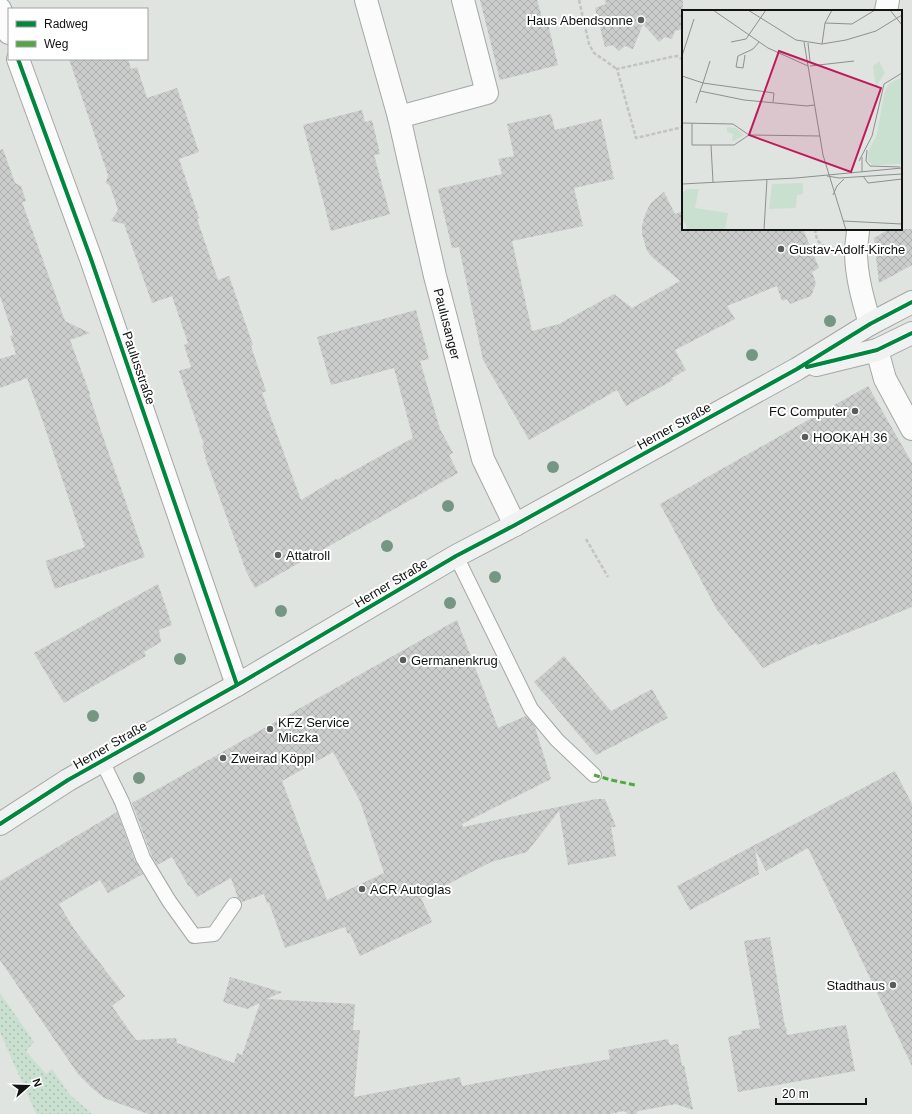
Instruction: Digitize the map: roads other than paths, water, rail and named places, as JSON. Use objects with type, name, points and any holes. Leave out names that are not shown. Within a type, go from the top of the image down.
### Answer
[{"type":"main road","name":"Herner Straße","points":[[0,824],[68,780],[237,685],[456,556],[797,369],[870,324],[912,302]]},
{"type":"main road","name":"Herner Straße","points":[[797,369],[877,350],[912,333]]},
{"type":"street","name":"Paulusanger","points":[[366,0],[398,117],[434,276],[483,458],[515,525]]},
{"type":"street","points":[[398,117],[487,93],[463,0]]},
{"type":"street","points":[[886,10],[888,0]]},
{"type":"street","points":[[0,9],[8,31]]},
{"type":"street","name":"Paulusstraße","points":[[18,60],[91,259],[237,685]]},
{"type":"street","points":[[858,230],[856,259],[861,295],[870,324]]},
{"type":"street","points":[[877,350],[885,379],[912,429]]},
{"type":"lane","points":[[456,556],[532,709],[557,740],[594,774]]},
{"type":"lane","points":[[102,761],[122,802],[143,858],[169,901],[194,936],[214,934],[234,906]]},
{"type":"place","name":"Haus Abendsonne","points":[[641,20]]},
{"type":"place","name":"Gustav-Adolf-Kirche","points":[[781,249]]},
{"type":"place","name":"FC Computer","points":[[855,411]]},
{"type":"place","name":"HOOKAH 36","points":[[805,437]]},
{"type":"place","name":"Attatroll","points":[[278,555]]},
{"type":"place","name":"Germanenkrug","points":[[403,660]]},
{"type":"place","name":"KFZ Service Miczka","points":[[270,729]]},
{"type":"place","name":"Zweirad Köppl","points":[[223,758]]},
{"type":"place","name":"ACR Autoglas","points":[[362,889]]},
{"type":"place","name":"Stadthaus","points":[[893,985]]}]
